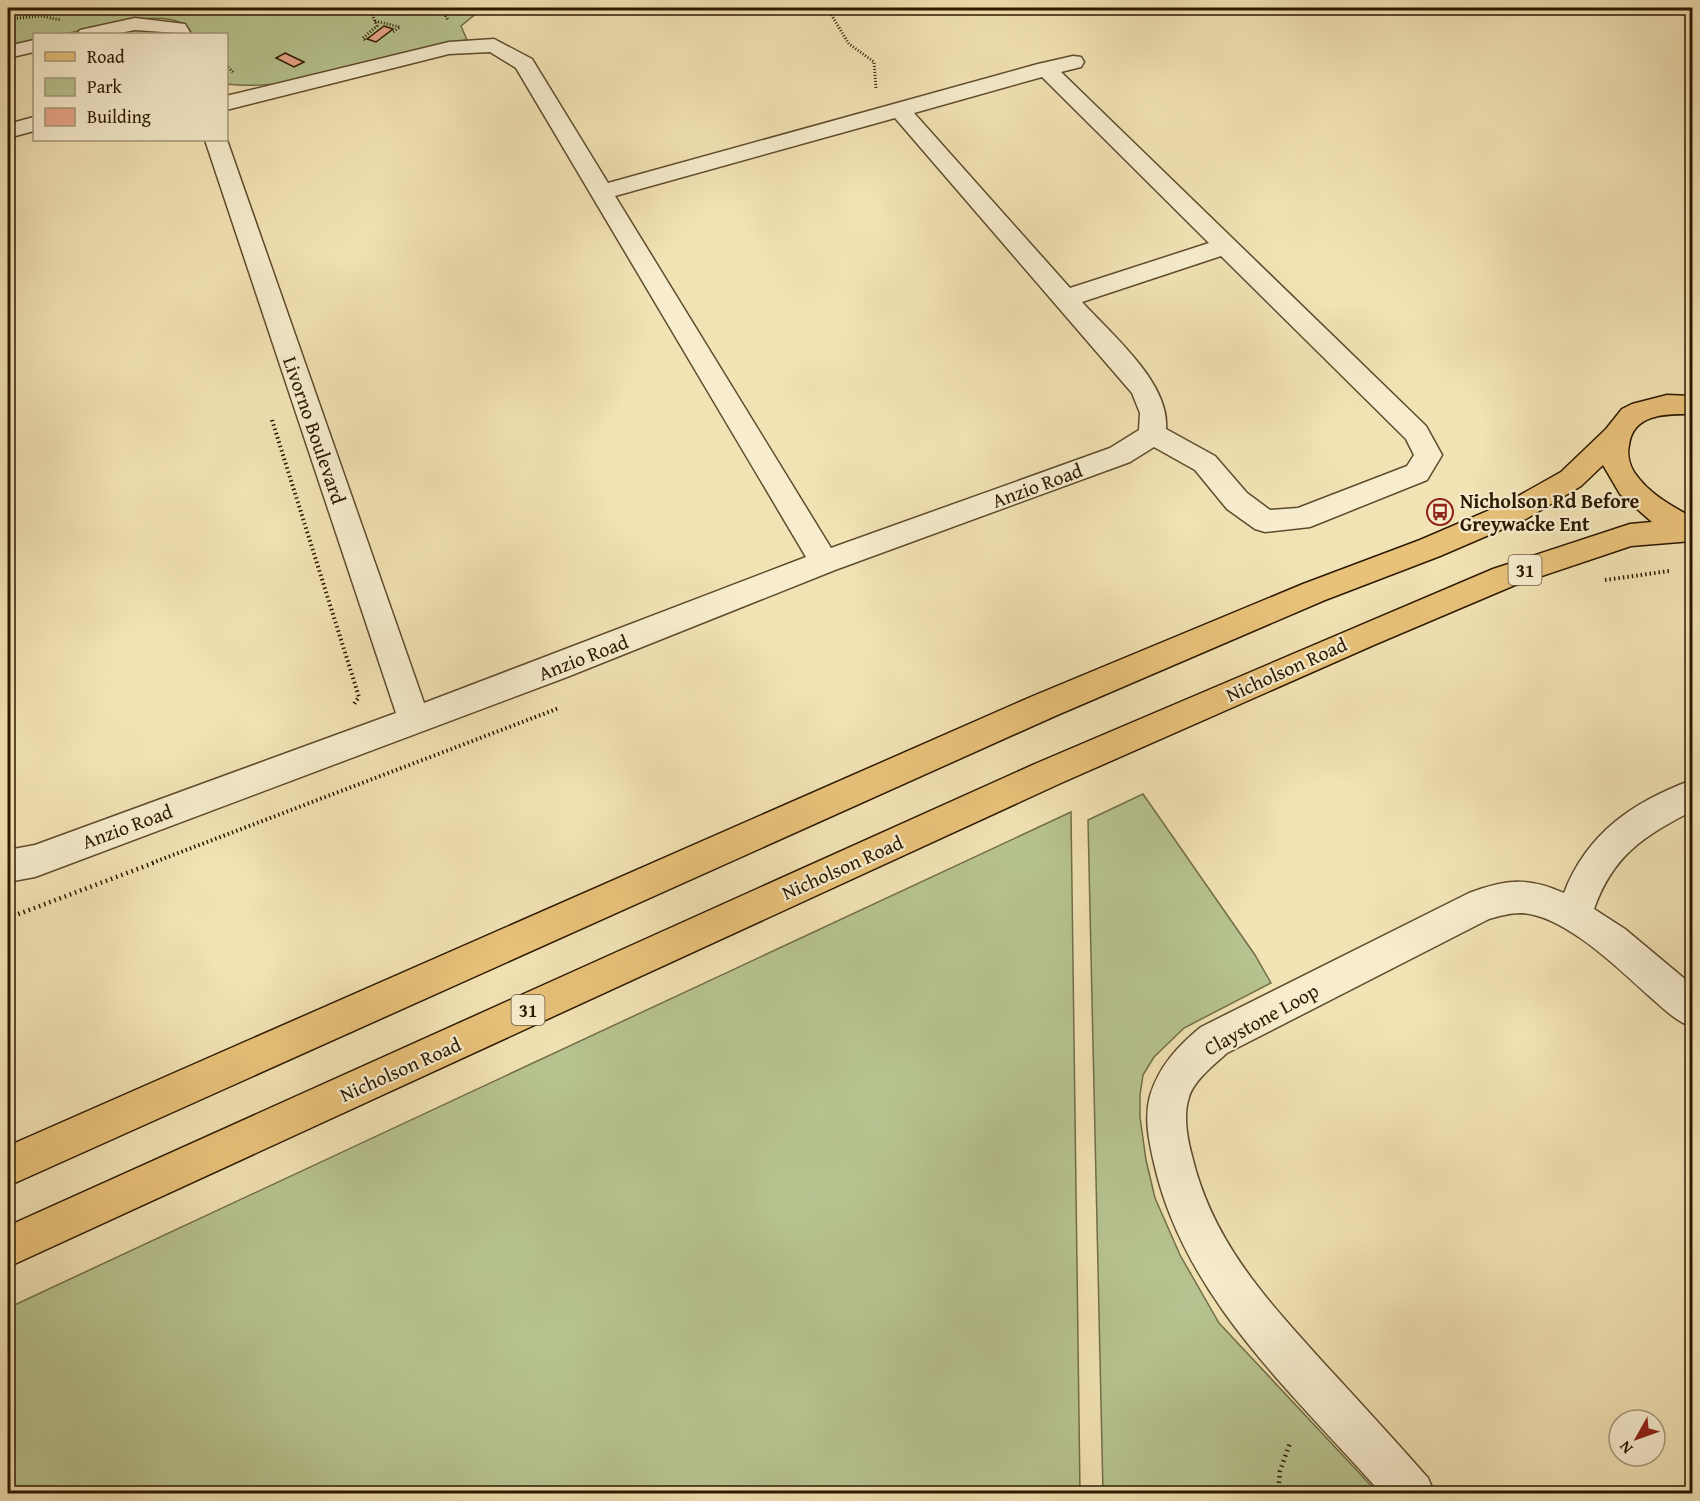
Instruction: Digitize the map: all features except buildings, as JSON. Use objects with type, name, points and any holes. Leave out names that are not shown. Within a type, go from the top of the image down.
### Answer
[{"type":"main road","points":[[8,1166],[1044,706],[1314,592],[1430,548],[1516,511],[1571,479],[1614,437],[1631,416],[1650,407],[1675,404],[1692,405]]},
{"type":"main road","name":"Nicholson Road","points":[[1614,437],[1614,456],[1628,484],[1639,497],[1662,516],[1692,530]]},
{"type":"main road","name":"Nicholson Road","points":[[8,1247],[1049,773],[1365,635],[1504,577],[1630,535],[1692,530]]},
{"type":"street","points":[[92,33],[135,24],[178,28],[180,33]]},
{"type":"street","points":[[228,103],[449,48],[494,45],[524,64],[824,562]]},
{"type":"street","points":[[8,52],[33,46]]},
{"type":"street","points":[[602,192],[890,102],[1073,62]]},
{"type":"street","points":[[890,102],[1144,389],[1154,413],[1152,434],[1205,463],[1237,501],[1265,521],[1300,519],[1417,473],[1428,455],[1416,433],[1046,69]]},
{"type":"street","points":[[8,130],[33,124]]},
{"type":"street","name":"Livorno Boulevard","points":[[216,141],[414,720]]},
{"type":"street","points":[[1065,299],[1226,246]]},
{"type":"street","name":"Anzio Road","points":[[8,866],[35,861],[556,668],[824,562],[1120,454],[1137,446],[1152,434]]},
{"type":"street","points":[[1574,915],[1581,891],[1609,845],[1632,827],[1692,795]]},
{"type":"street","name":"Claystone Loop","points":[[1412,1494],[1241,1304],[1212,1260],[1197,1232],[1173,1167],[1167,1115],[1172,1089],[1195,1056],[1214,1040],[1482,905],[1503,899],[1525,897],[1574,915],[1692,1009]]},
{"type":"path","points":[[367,43],[363,38],[377,26],[369,8]]},
{"type":"path","points":[[836,8],[829,12],[849,44],[874,62],[874,82],[890,102]]},
{"type":"path","points":[[8,19],[41,16],[64,22]]},
{"type":"path","points":[[270,412],[359,697],[353,706]]},
{"type":"path","points":[[8,918],[559,708]]},
{"type":"path","points":[[323,753],[334,793]]},
{"type":"path","points":[[1278,1494],[1280,1471],[1290,1443]]},
{"type":"green space","points":[[8,8],[483,8],[461,26],[467,40],[347,71],[283,83],[228,84],[228,33],[191,33],[183,24],[170,19],[133,20],[67,33],[33,33],[33,41],[8,47]]},
{"type":"green space","points":[[1143,794],[1255,955],[1271,983],[1184,1028],[1154,1057],[1143,1075],[1140,1117],[1146,1160],[1155,1198],[1180,1255],[1219,1323],[1378,1493],[1103,1493],[1088,820]]},
{"type":"green space","points":[[1071,812],[1080,1493],[8,1493],[8,1308]]},
{"type":"place","name":"Nicholson Rd Before Greywacke Ent","points":[[1440,512]]}]
